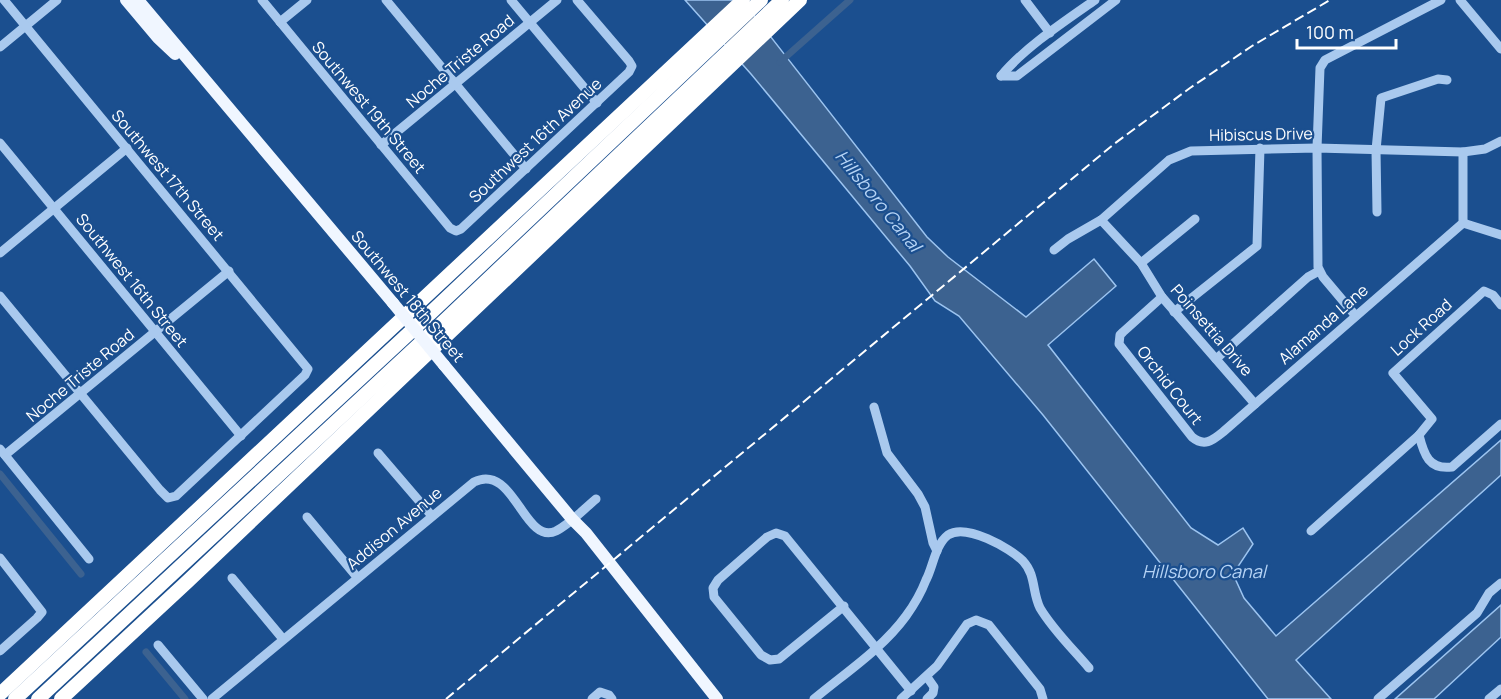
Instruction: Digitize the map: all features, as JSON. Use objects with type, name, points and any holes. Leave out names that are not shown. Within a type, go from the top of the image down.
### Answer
[{"type":"highway","points":[[15,699],[420,323],[707,42],[743,0]]},
{"type":"highway","points":[[771,19],[782,0]]},
{"type":"highway","points":[[38,699],[771,19],[800,0]]},
{"type":"highway","points":[[0,694],[707,42],[759,1]]},
{"type":"highway","points":[[61,699],[187,582],[724,63]]},
{"type":"highway","points":[[10,699],[96,605]]},
{"type":"main road","name":"Southwest 18th Street","points":[[126,0],[158,38],[217,95]]},
{"type":"main road","name":"Southwest 18th Street","points":[[138,0],[586,533],[717,699]]},
{"type":"main road","name":"Southwest 18th Street","points":[[572,519],[583,538],[709,699]]},
{"type":"street","name":"Southwest 17th Street","points":[[4,0],[308,369],[305,375],[241,436]]},
{"type":"street","points":[[0,47],[57,0]]},
{"type":"street","name":"Southwest 19th Street","points":[[262,0],[450,228],[456,231]]},
{"type":"street","points":[[280,22],[307,0]]},
{"type":"street","points":[[386,0],[526,169]]},
{"type":"street","points":[[511,0],[597,103]]},
{"type":"street","name":"Noche Triste Road","points":[[381,145],[557,0]]},
{"type":"street","name":"Southwest 16th Avenue","points":[[456,231],[461,229],[629,72],[632,66],[629,61],[577,0]]},
{"type":"street","points":[[1025,0],[1050,33]]},
{"type":"street","points":[[1095,0],[1050,33],[1010,66],[1002,76],[1017,76],[1116,0]]},
{"type":"street","points":[[1355,315],[1319,271],[1317,258],[1320,68],[1325,60],[1441,0]]},
{"type":"street","points":[[1460,0],[1501,49]]},
{"type":"street","points":[[1377,212],[1376,150],[1381,98],[1438,79],[1447,80]]},
{"type":"street","name":"Hibiscus Drive","points":[[1054,250],[1101,220],[1174,156],[1191,151],[1317,148],[1463,152],[1485,149],[1501,141]]},
{"type":"street","name":"Southwest 16th Street","points":[[0,143],[241,436]]},
{"type":"street","points":[[0,254],[127,148]]},
{"type":"street","points":[[1174,312],[1257,246],[1260,148]]},
{"type":"street","points":[[1463,152],[1463,223],[1501,235]]},
{"type":"street","points":[[1141,263],[1195,219]]},
{"type":"street","name":"Poinsettia Drive","points":[[1101,220],[1141,263],[1174,312],[1255,404]]},
{"type":"street","name":"Alamanda Lane","points":[[1200,442],[1214,440],[1463,223]]},
{"type":"street","name":"Noche Triste Road","points":[[3,452],[81,393],[229,271]]},
{"type":"street","points":[[1216,359],[1308,277],[1319,271]]},
{"type":"street","name":"Lock Road","points":[[1419,435],[1432,419],[1393,373],[1484,291],[1493,295],[1501,305]]},
{"type":"street","points":[[0,296],[168,498],[176,496],[241,436]]},
{"type":"street","name":"Orchid Court","points":[[1162,297],[1119,335],[1119,344],[1192,437],[1200,442]]},
{"type":"street","points":[[874,407],[887,453],[925,507],[933,543],[938,551]]},
{"type":"street","points":[[1311,531],[1419,435],[1424,453],[1433,464],[1442,468],[1452,467],[1501,424]]},
{"type":"street","points":[[3,452],[88,559]]},
{"type":"street","points":[[378,453],[432,516]]},
{"type":"street","name":"Addison Avenue","points":[[212,699],[468,486],[486,478],[503,486],[540,531],[548,533],[556,531],[596,499]]},
{"type":"street","points":[[307,517],[357,578]]},
{"type":"street","points":[[844,606],[779,659],[770,660],[761,655],[714,597],[713,588],[718,580],[767,537],[771,534],[780,534],[789,539],[844,606],[911,691]]},
{"type":"street","points":[[814,699],[876,648],[899,625],[917,599],[944,540],[951,534],[972,534],[993,540],[1026,565],[1033,578],[1040,607],[1089,668]]},
{"type":"street","points":[[0,558],[42,612],[0,651]]},
{"type":"street","points":[[232,578],[283,639]]},
{"type":"street","points":[[1378,699],[1477,613],[1489,593],[1501,583]]},
{"type":"street","points":[[901,699],[927,677],[949,652],[967,624],[976,620],[989,625],[1040,689],[1043,699]]},
{"type":"street","points":[[158,645],[203,699]]},
{"type":"street","points":[[927,677],[934,687],[933,693],[927,699]]},
{"type":"street","points":[[1489,699],[1501,689]]},
{"type":"street","points":[[592,699],[600,692],[609,695],[612,699]]},
{"type":"water","name":"Hillsboro Canal","points":[[685,0],[742,0],[927,237],[948,257],[1026,317],[1094,259],[1116,286],[1048,345],[1191,528],[1218,545],[1243,528],[1253,544],[1233,574],[1244,598],[1276,636],[1501,440],[1501,475],[1296,660],[1331,699],[1268,699],[1043,415],[959,316],[935,301],[910,266],[751,74]]},
{"type":"water","points":[[1501,605],[1501,637],[1434,699],[1395,699]]},
{"type":"waterway","points":[[780,62],[850,0]]},
{"type":"waterway","points":[[0,474],[81,574]]},
{"type":"waterway","points":[[146,652],[185,699]]},
{"type":"railway","points":[[446,699],[1114,144],[1252,46],[1330,0]]}]
